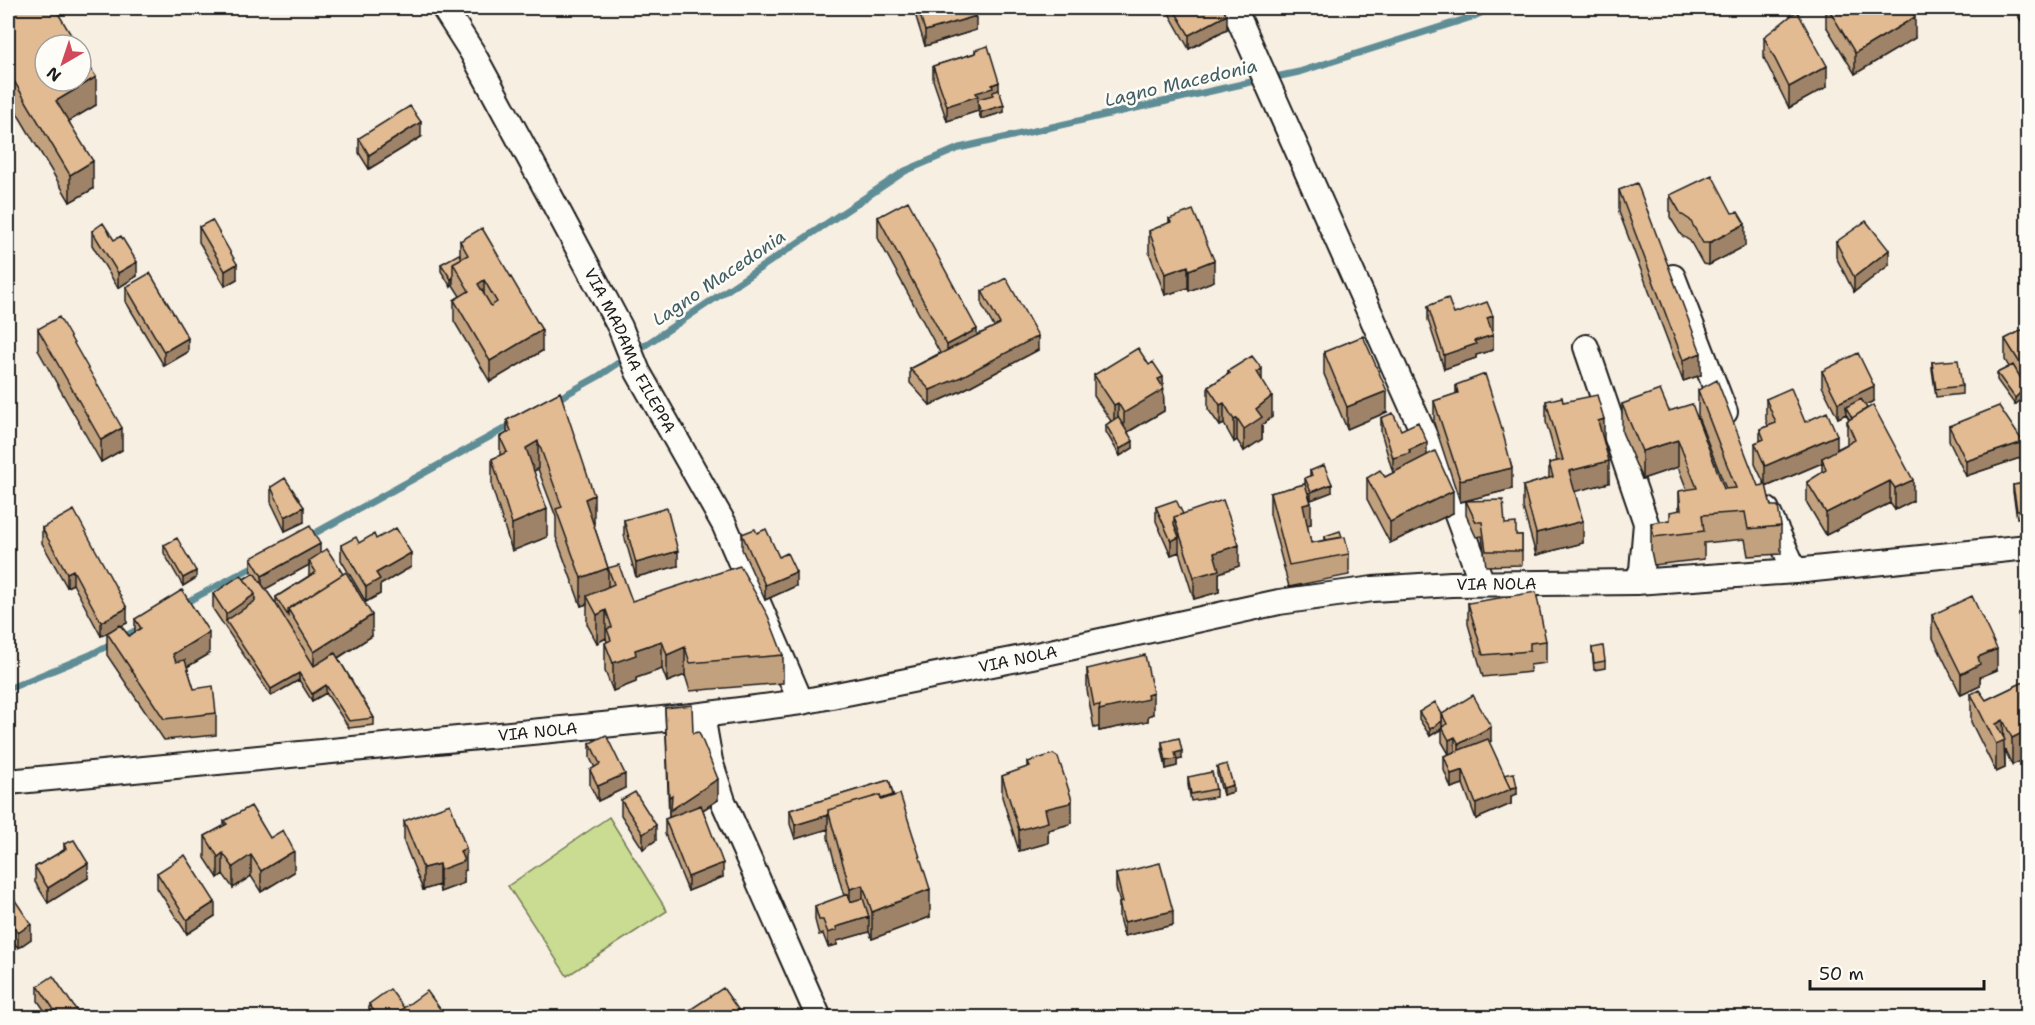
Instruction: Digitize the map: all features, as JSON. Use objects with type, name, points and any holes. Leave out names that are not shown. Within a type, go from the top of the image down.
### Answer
[{"type":"street","name":"VIA MADAMA FILEPPA","points":[[444,8],[471,52],[550,196],[620,327],[643,380],[724,524],[801,702]]},
{"type":"street","points":[[1234,8],[1443,477],[1482,583]]},
{"type":"street","points":[[1673,276],[1734,435]]},
{"type":"street","points":[[1586,347],[1646,523],[1642,570],[1636,582]]},
{"type":"street","points":[[1756,486],[1795,571]]},
{"type":"street","name":"VIA NOLA","points":[[8,782],[702,715],[801,702],[1032,656],[1279,602],[1373,589],[1482,583],[1636,582],[1795,571],[2028,547]]},
{"type":"street","points":[[702,715],[710,761],[723,801],[819,1017]]},
{"type":"green space","points":[[609,817],[667,911],[567,976],[508,886]]},
{"type":"building","points":[[8,8],[55,8],[70,33],[33,33],[33,93],[69,93],[56,101],[93,161],[70,175],[8,71]]},
{"type":"building","points":[[918,8],[973,8],[976,16],[925,31]]},
{"type":"building","points":[[1173,8],[1222,8],[1227,15],[1189,35]]},
{"type":"building","points":[[1828,8],[1909,8],[1915,17],[1855,53]]},
{"type":"building","points":[[2022,8],[2028,8],[2028,18]]},
{"type":"building","points":[[1797,11],[1827,66],[1789,87],[1764,37]]},
{"type":"building","points":[[988,46],[999,82],[992,85],[993,88],[976,93],[978,96],[947,106],[933,66],[976,53],[975,50]]},
{"type":"building","points":[[999,90],[1004,105],[981,112],[978,99],[993,95],[993,92]]},
{"type":"building","points":[[410,106],[421,122],[369,155],[359,138]]},
{"type":"building","points":[[1712,175],[1732,213],[1738,212],[1745,224],[1709,243],[1703,243],[1690,220],[1681,214],[1670,195]]},
{"type":"building","points":[[1637,183],[1701,353],[1683,360],[1619,190]]},
{"type":"building","points":[[908,201],[977,329],[947,345],[878,217]]},
{"type":"building","points":[[1193,210],[1214,260],[1189,270],[1188,266],[1165,274],[1149,231],[1171,222],[1169,219]]},
{"type":"building","points":[[212,220],[237,264],[225,271],[199,227]]},
{"type":"building","points":[[1866,221],[1889,250],[1854,277],[1836,242]]},
{"type":"building","points":[[103,223],[114,240],[121,236],[137,262],[118,273],[92,231]]},
{"type":"building","points":[[482,228],[542,330],[490,361],[454,300],[469,291],[453,263],[468,255],[460,241]],"holes":[[[484,280],[497,302],[491,306],[478,284]]]},
{"type":"building","points":[[459,254],[462,258],[453,263],[453,278],[451,279],[441,264]]},
{"type":"building","points":[[150,273],[188,338],[164,352],[126,287]]},
{"type":"building","points":[[1006,278],[1038,336],[961,377],[930,390],[910,369],[1000,324],[982,291]]},
{"type":"building","points":[[1448,298],[1454,314],[1487,302],[1493,316],[1487,318],[1493,335],[1474,341],[1476,344],[1444,355],[1428,306]]},
{"type":"building","points":[[59,317],[122,428],[101,440],[38,329]]},
{"type":"building","points":[[2028,327],[2028,376],[2005,339]]},
{"type":"building","points":[[1363,336],[1387,391],[1347,407],[1324,352]]},
{"type":"building","points":[[1138,348],[1149,365],[1153,362],[1163,377],[1158,379],[1164,389],[1124,413],[1118,403],[1114,405],[1094,375]]},
{"type":"building","points":[[1858,353],[1874,386],[1838,403],[1822,371]]},
{"type":"building","points":[[1252,356],[1262,369],[1257,372],[1272,396],[1256,409],[1262,417],[1244,429],[1237,418],[1234,420],[1224,403],[1220,405],[1208,387]]},
{"type":"building","points":[[1958,360],[1962,386],[1936,389],[1932,362]]},
{"type":"building","points":[[2013,365],[2026,387],[2015,398],[1997,373]]},
{"type":"building","points":[[1485,374],[1512,468],[1460,480],[1434,401],[1458,393],[1456,385]]},
{"type":"building","points":[[1717,380],[1758,486],[1766,485],[1771,506],[1778,506],[1781,526],[1748,529],[1745,512],[1702,515],[1704,531],[1654,537],[1651,523],[1670,520],[1670,512],[1681,510],[1679,491],[1697,488],[1678,440],[1642,451],[1622,404],[1660,390],[1669,411],[1692,404],[1724,489],[1736,488],[1698,390]]},
{"type":"building","points":[[1791,388],[1805,422],[1827,412],[1837,435],[1765,466],[1755,443],[1764,439],[1760,429],[1776,423],[1766,399]]},
{"type":"building","points":[[560,392],[594,495],[585,499],[608,568],[581,578],[556,509],[562,507],[538,441],[526,448],[547,509],[512,524],[492,459],[507,452],[500,437],[511,431],[507,420]]},
{"type":"building","points":[[1597,395],[1604,419],[1598,421],[1609,461],[1569,471],[1583,521],[1536,533],[1523,486],[1553,477],[1549,463],[1563,460],[1546,401],[1562,397],[1563,402]]},
{"type":"building","points":[[1861,399],[1867,408],[1852,418],[1846,407]]},
{"type":"building","points":[[1873,405],[1913,480],[1895,488],[1890,481],[1826,513],[1807,482],[1826,470],[1822,458],[1855,440],[1847,421]]},
{"type":"building","points":[[1999,406],[2023,442],[1966,461],[1949,426]]},
{"type":"building","points":[[1393,413],[1401,430],[1418,422],[1427,442],[1409,450],[1410,453],[1393,458],[1381,418]]},
{"type":"building","points":[[1118,417],[1133,441],[1120,449],[1106,425]]},
{"type":"building","points":[[1435,451],[1453,491],[1390,522],[1367,478],[1380,470],[1385,477]]},
{"type":"building","points":[[1324,465],[1332,484],[1311,492],[1305,478],[1312,475],[1310,471]]},
{"type":"building","points":[[285,478],[304,507],[285,517],[271,487]]},
{"type":"building","points":[[2028,483],[2028,509],[2017,510],[2013,485]]},
{"type":"building","points":[[1305,484],[1311,503],[1303,505],[1311,543],[1345,537],[1349,554],[1289,565],[1270,493]]},
{"type":"building","points":[[1176,500],[1183,514],[1174,517],[1179,537],[1171,541],[1156,507]]},
{"type":"building","points":[[1223,500],[1239,545],[1214,553],[1219,570],[1194,577],[1174,517]]},
{"type":"building","points":[[1503,500],[1505,524],[1516,523],[1516,535],[1522,535],[1522,551],[1486,551],[1482,522],[1476,522],[1466,501]]},
{"type":"building","points":[[667,508],[678,551],[636,563],[624,520]]},
{"type":"building","points":[[74,510],[127,608],[101,622],[73,570],[67,573],[42,528]]},
{"type":"building","points":[[310,526],[320,544],[262,576],[251,558]]},
{"type":"building","points":[[396,528],[411,553],[376,573],[380,579],[366,587],[341,545],[356,537],[359,543],[374,534],[376,539]]},
{"type":"building","points":[[755,529],[757,533],[766,529],[779,557],[787,553],[796,572],[765,585],[742,534]]},
{"type":"building","points":[[1340,531],[1342,537],[1326,540],[1325,536]]},
{"type":"building","points":[[177,538],[196,571],[183,578],[164,545]]},
{"type":"building","points":[[327,549],[343,574],[288,609],[288,616],[276,597],[316,572],[309,561]]},
{"type":"building","points":[[619,565],[632,601],[740,566],[768,616],[783,655],[690,663],[685,647],[667,655],[662,641],[635,650],[636,655],[613,663],[605,643],[611,640],[607,629],[612,627],[606,610],[597,615],[587,596],[614,584],[608,568]]},
{"type":"building","points":[[346,572],[372,615],[314,652],[288,609]]},
{"type":"building","points":[[254,573],[314,666],[335,653],[374,718],[349,721],[326,685],[312,694],[299,673],[271,689],[226,621],[255,601],[255,594],[244,579]]},
{"type":"building","points":[[241,575],[255,594],[226,614],[213,594]]},
{"type":"building","points":[[182,590],[209,632],[173,654],[176,662],[185,660],[194,689],[213,686],[216,713],[164,719],[107,633],[120,625],[129,636],[141,628],[135,619]]},
{"type":"building","points":[[1536,592],[1546,641],[1530,643],[1530,651],[1483,655],[1468,603]]},
{"type":"building","points":[[1972,596],[1997,649],[1978,657],[1980,664],[1961,674],[1932,615]]},
{"type":"building","points":[[2028,609],[2028,633],[2019,613]]},
{"type":"building","points":[[1603,646],[1605,661],[1594,663],[1592,648]]},
{"type":"building","points":[[1145,655],[1153,693],[1147,695],[1148,699],[1099,710],[1100,705],[1094,706],[1087,669]]},
{"type":"building","points":[[2028,680],[2028,730],[2012,738],[2003,720],[1996,724],[2005,740],[1996,744],[1971,694],[1979,690],[1986,700]]},
{"type":"building","points":[[1473,695],[1491,727],[1459,744],[1455,737],[1449,740],[1442,727],[1447,724],[1442,714]]},
{"type":"building","points":[[1435,702],[1442,714],[1442,721],[1430,729],[1419,712]]},
{"type":"building","points":[[692,705],[693,733],[699,732],[718,779],[671,810],[672,795],[669,797],[665,708]]},
{"type":"building","points":[[606,735],[625,774],[598,786],[590,770],[600,764],[590,743]]},
{"type":"building","points":[[1179,738],[1182,751],[1175,753],[1177,759],[1166,761],[1162,742]]},
{"type":"building","points":[[1488,739],[1511,789],[1476,804],[1463,770],[1451,774],[1444,756]]},
{"type":"building","points":[[1053,754],[1058,757],[1072,800],[1070,803],[1045,809],[1048,822],[1019,830],[1002,776],[1030,766],[1028,762]]},
{"type":"building","points":[[1227,764],[1233,785],[1223,788],[1217,767]]},
{"type":"building","points":[[1212,772],[1216,789],[1191,794],[1188,777]]},
{"type":"building","points":[[1514,773],[1517,787],[1510,788],[1504,775]]},
{"type":"building","points":[[889,780],[893,795],[881,799],[880,795],[828,810],[828,815],[795,825],[790,810]]},
{"type":"building","points":[[635,792],[656,825],[643,834],[621,800]]},
{"type":"building","points":[[900,794],[930,889],[872,912],[863,885],[850,889],[828,810],[880,795],[881,800]]},
{"type":"building","points":[[450,804],[466,848],[460,851],[464,861],[440,870],[439,864],[423,868],[404,821]]},
{"type":"building","points":[[701,805],[723,863],[688,877],[665,819]]},
{"type":"building","points":[[251,806],[270,838],[283,830],[294,851],[261,871],[251,855],[233,867],[223,853],[218,857],[205,836],[227,824],[224,821]]},
{"type":"building","points":[[74,840],[88,863],[48,888],[35,867],[66,849],[64,844]]},
{"type":"building","points":[[185,855],[215,902],[187,920],[157,873]]},
{"type":"building","points":[[1160,863],[1173,911],[1124,922],[1119,903],[1123,902],[1116,874]]},
{"type":"building","points":[[8,890],[31,924],[18,933],[8,920]]},
{"type":"building","points":[[848,894],[850,902],[863,898],[869,917],[836,927],[837,930],[828,933],[823,920],[819,920],[815,906]]},
{"type":"building","points":[[53,976],[81,1017],[59,1017],[38,986]]},
{"type":"building","points":[[723,988],[742,1015],[739,1017],[679,1017]]},
{"type":"building","points":[[390,989],[404,1008],[391,1017],[378,1017],[369,1004]]},
{"type":"building","points":[[427,991],[446,1017],[391,1017]]},
{"type":"waterway","name":"Lagno Macedonia","points":[[1271,78],[1299,72],[1472,17],[1491,8]]},
{"type":"waterway","name":"Lagno Macedonia","points":[[554,401],[599,376],[905,171],[959,148],[1260,80]]},
{"type":"waterway","name":"Lagno Macedonia","points":[[308,537],[513,424]]},
{"type":"waterway","name":"Lagno Macedonia","points":[[183,604],[258,564]]},
{"type":"waterway","name":"Lagno Macedonia","points":[[8,689],[90,655],[142,627]]}]
